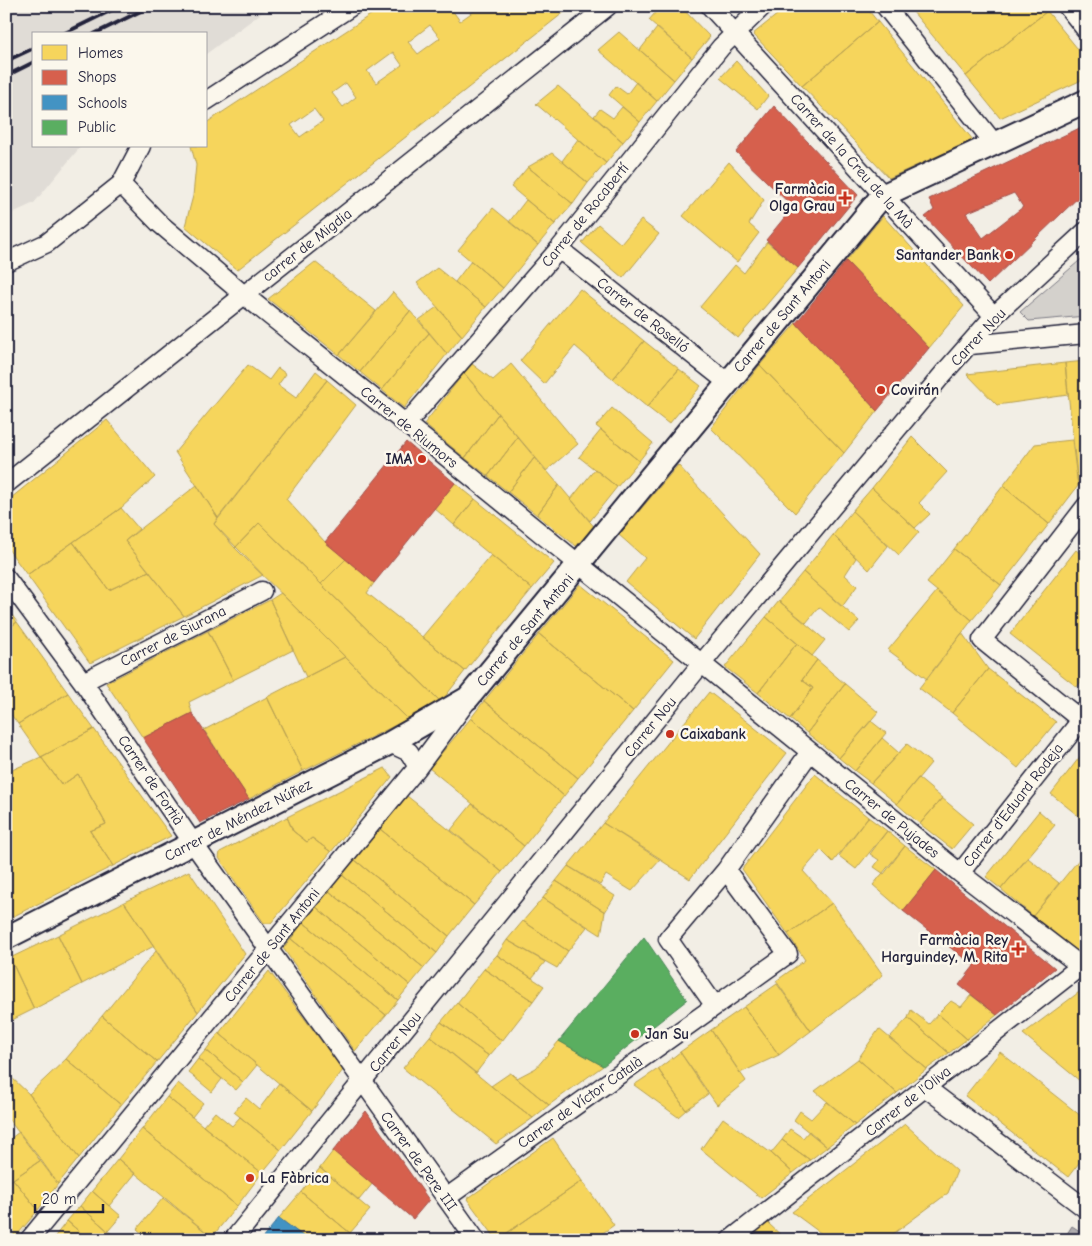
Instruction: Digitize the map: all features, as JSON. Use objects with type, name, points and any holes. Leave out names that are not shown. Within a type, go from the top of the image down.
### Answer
[{"type":"street","points":[[208,100],[352,6]]},
{"type":"street","name":"carrer de Migdia","points":[[6,484],[608,6]]},
{"type":"street","name":"Carrer de la Creu de la Mà","points":[[710,6],[882,196],[994,316]]},
{"type":"street","name":"Carrer de Rocabertí","points":[[406,424],[559,249],[734,32],[763,6]]},
{"type":"street","points":[[885,6],[994,143]]},
{"type":"street","points":[[1067,6],[1086,30]]},
{"type":"street","name":"Carrer de Sant Antoni","points":[[29,1240],[418,767],[468,698],[882,196],[1086,101]]},
{"type":"street","points":[[6,262],[47,243],[122,184],[140,148]]},
{"type":"street","name":"Carrer de Riumors","points":[[122,184],[159,223],[244,296],[702,663]]},
{"type":"street","name":"Carrer Nou","points":[[232,1240],[362,1083],[702,663],[943,374],[994,316],[1086,231]]},
{"type":"street","name":"Carrer de Roselló","points":[[559,249],[727,382]]},
{"type":"street","points":[[970,345],[1086,334]]},
{"type":"street","points":[[1084,717],[982,640],[1086,506]]},
{"type":"street","name":"Carrer de Fortià","points":[[6,578],[84,682],[362,1083]]},
{"type":"street","name":"Carrer de Siurana","points":[[84,682],[262,591]]},
{"type":"street","name":"Carrer de Pujades","points":[[702,663],[960,873],[1084,966]]},
{"type":"street","name":"Carrer de Méndez Núñez","points":[[6,938],[390,743],[468,698]]},
{"type":"street","name":"Carrer d'Eduard Rodeja","points":[[960,873],[1084,717]]},
{"type":"street","points":[[390,743],[409,752],[418,767]]},
{"type":"street","points":[[715,1006],[668,939],[726,870],[810,752]]},
{"type":"street","name":"Carrer de Víctor Català","points":[[446,1198],[788,954],[726,870]]},
{"type":"street","name":"Carrer de l'Oliva","points":[[730,1240],[925,1087],[1084,966]]},
{"type":"street","name":"Carrer de Pere III","points":[[362,1083],[476,1240]]},
{"type":"street","points":[[925,1087],[1086,1209]]},
{"type":"shaded area","points":[[6,6],[271,6],[208,53],[208,32],[32,32],[32,148],[79,148],[34,203],[6,216]]},
{"type":"shaded area","points":[[1086,255],[1086,316],[1029,321],[1020,312]]},
{"type":"shaded area","points":[[1072,1226],[1086,1235],[1085,1240],[1063,1240]]},
{"type":"building: Homes","points":[[384,6],[458,6],[452,10],[460,21],[481,6],[572,6],[237,270],[185,226],[193,196],[196,165],[192,148],[208,148],[208,122]],"holes":[[[430,25],[440,38],[418,54],[408,42]],[[393,52],[402,65],[376,83],[367,71]],[[346,83],[356,97],[343,107],[332,93]],[[314,109],[323,121],[300,137],[291,125]]]},
{"type":"building: Homes","points":[[661,6],[680,6],[710,37],[692,58],[649,20]]},
{"type":"building: Homes","points":[[788,6],[865,6],[878,22],[802,86],[753,34]]},
{"type":"building: Homes","points":[[908,6],[1043,6],[1047,11],[966,76]]},
{"type":"building: Homes","points":[[1047,11],[1086,59],[1086,78],[1000,118],[966,76]]},
{"type":"building: Homes","points":[[878,22],[973,140],[889,178],[802,86]]},
{"type":"building: Homes","points":[[657,28],[692,58],[674,80],[640,50]]},
{"type":"building: Homes","points":[[619,32],[674,80],[657,101],[598,50]]},
{"type":"building: Homes","points":[[736,61],[768,96],[758,109],[720,78]]},
{"type":"building: Homes","points":[[636,82],[657,101],[640,122],[609,95],[616,86],[627,94]]},
{"type":"building: Homes","points":[[558,86],[623,142],[606,163],[536,104]]},
{"type":"building: Homes","points":[[622,107],[640,122],[623,142],[594,116],[600,109],[613,118]]},
{"type":"building: Homes","points":[[578,139],[606,163],[588,183],[562,161]]},
{"type":"building: Homes","points":[[552,153],[588,183],[573,204],[528,167]]},
{"type":"building: Homes","points":[[729,162],[764,200],[749,224],[759,233],[737,262],[683,216]]},
{"type":"building: Homes","points":[[528,167],[573,204],[555,224],[511,187]]},
{"type":"building: Homes","points":[[526,200],[555,224],[538,245],[509,222]]},
{"type":"building: Homes","points":[[493,208],[538,245],[503,288],[458,250]]},
{"type":"building: Homes","points":[[883,216],[964,306],[929,348],[846,261]]},
{"type":"building: Homes","points":[[641,220],[659,234],[623,278],[582,243],[598,224],[621,244]]},
{"type":"building: Homes","points":[[767,242],[798,268],[738,338],[700,307],[735,265],[744,273]]},
{"type":"building: Homes","points":[[471,261],[503,288],[486,307],[455,282]]},
{"type":"building: Homes","points":[[315,262],[376,311],[339,355],[268,299]]},
{"type":"building: Homes","points":[[437,268],[486,307],[462,336],[417,283]]},
{"type":"building: Homes","points":[[580,289],[644,341],[613,379],[575,346],[544,384],[520,361]]},
{"type":"building: Homes","points":[[393,292],[410,311],[360,372],[339,355]]},
{"type":"building: Homes","points":[[437,307],[462,336],[447,354],[419,320]]},
{"type":"building: Homes","points":[[410,311],[429,333],[382,390],[360,372]]},
{"type":"building: Homes","points":[[796,323],[877,411],[844,453],[760,365]]},
{"type":"building: Homes","points":[[429,333],[447,354],[404,408],[382,390]]},
{"type":"building: Homes","points":[[644,341],[679,369],[647,407],[613,379]]},
{"type":"building: Homes","points":[[1086,361],[1086,485],[1078,486],[1065,363]]},
{"type":"building: Homes","points":[[1065,363],[1068,395],[997,405],[967,374]]},
{"type":"building: Homes","points":[[472,364],[493,380],[511,364],[578,444],[546,471],[464,373]]},
{"type":"building: Homes","points":[[248,365],[269,380],[278,368],[286,374],[278,385],[296,398],[316,371],[327,380],[218,518],[175,452]]},
{"type":"building: Homes","points":[[760,365],[844,453],[795,513],[711,428]]},
{"type":"building: Homes","points":[[679,369],[701,386],[669,424],[647,407]]},
{"type":"building: Homes","points":[[464,373],[498,414],[465,458],[424,424]]},
{"type":"building: Homes","points":[[327,380],[356,405],[286,499],[325,542],[346,559],[321,584],[259,523],[235,548],[214,524]]},
{"type":"building: Homes","points":[[612,408],[653,443],[639,461],[596,426]]},
{"type":"building: Homes","points":[[498,414],[518,437],[488,476],[465,458]]},
{"type":"building: Homes","points":[[107,420],[155,477],[121,508],[27,575],[6,546],[6,502]]},
{"type":"building: Homes","points":[[601,430],[639,461],[617,487],[579,457]]},
{"type":"building: Homes","points":[[518,437],[535,457],[508,492],[488,476]]},
{"type":"building: Homes","points":[[912,437],[947,472],[919,503],[930,514],[915,528],[872,488]]},
{"type":"building: Homes","points":[[1072,440],[1078,486],[1049,524],[1003,486],[1035,444]]},
{"type":"building: Homes","points":[[535,457],[559,485],[537,515],[508,492]]},
{"type":"building: Homes","points":[[678,465],[760,554],[694,639],[626,582],[645,558],[619,535]]},
{"type":"building: Homes","points":[[595,469],[617,487],[590,521],[571,499]]},
{"type":"building: Homes","points":[[455,483],[475,499],[454,525],[434,508]]},
{"type":"building: Homes","points":[[197,485],[218,518],[214,524],[263,575],[184,616],[125,541]]},
{"type":"building: Homes","points":[[559,485],[596,529],[580,549],[537,515]]},
{"type":"building: Homes","points":[[1003,486],[1049,524],[1001,585],[954,549]]},
{"type":"building: Homes","points":[[872,488],[919,532],[899,555],[852,511]]},
{"type":"building: Homes","points":[[475,499],[554,563],[532,589],[454,525]]},
{"type":"building: Homes","points":[[121,508],[139,529],[125,541],[149,571],[109,590],[73,542]]},
{"type":"building: Homes","points":[[852,511],[888,546],[869,570],[833,535]]},
{"type":"building: Homes","points":[[259,523],[441,702],[408,719],[235,548]]},
{"type":"building: Homes","points":[[833,535],[856,558],[845,575],[857,586],[842,607],[803,572]]},
{"type":"building: Homes","points":[[73,542],[109,590],[149,571],[184,616],[90,663],[27,575]]},
{"type":"building: Homes","points":[[954,549],[1001,585],[972,620],[927,583]]},
{"type":"building: Homes","points":[[1076,550],[1086,558],[1086,675],[1077,687],[1010,634]]},
{"type":"building: Homes","points":[[491,555],[532,589],[465,671],[422,637]]},
{"type":"building: Homes","points":[[346,559],[374,583],[367,593],[465,671],[441,702],[321,584]]},
{"type":"building: Homes","points":[[803,572],[859,621],[849,632],[819,607],[806,623],[779,601]]},
{"type":"building: Homes","points":[[580,584],[674,660],[633,711],[539,634]]},
{"type":"building: Homes","points":[[937,591],[972,620],[927,679],[888,650]]},
{"type":"building: Homes","points":[[281,593],[345,657],[306,677],[270,600]]},
{"type":"building: Homes","points":[[270,600],[293,650],[233,680],[208,631]]},
{"type":"building: Homes","points":[[779,601],[825,640],[812,656],[766,617]]},
{"type":"building: Homes","points":[[6,607],[17,622],[6,630]]},
{"type":"building: Homes","points":[[766,617],[797,643],[758,693],[725,667]]},
{"type":"building: Homes","points":[[17,622],[68,693],[18,724],[6,708],[6,630]]},
{"type":"building: Homes","points":[[208,631],[233,680],[189,702],[192,713],[143,738],[106,683]]},
{"type":"building: Homes","points":[[962,633],[988,669],[952,713],[919,688]]},
{"type":"building: Homes","points":[[539,634],[633,711],[578,778],[484,701]]},
{"type":"building: Homes","points":[[797,643],[817,660],[802,680],[813,688],[790,719],[758,693]]},
{"type":"building: Homes","points":[[345,657],[408,719],[303,771],[267,697]]},
{"type":"building: Homes","points":[[817,660],[845,684],[807,733],[790,719],[813,688],[802,680]]},
{"type":"building: Homes","points":[[988,669],[1056,722],[1018,768],[952,713]]},
{"type":"building: Homes","points":[[845,684],[878,712],[839,758],[807,733]]},
{"type":"building: Homes","points":[[709,692],[787,753],[690,879],[603,823]]},
{"type":"building: Homes","points":[[68,693],[94,729],[41,757],[18,724]]},
{"type":"building: Homes","points":[[267,697],[303,771],[249,799],[204,730]]},
{"type":"building: Homes","points":[[484,701],[578,778],[564,796],[471,718]]},
{"type":"building: Homes","points":[[471,718],[564,796],[524,846],[429,768]]},
{"type":"building: Homes","points":[[871,721],[886,733],[855,771],[839,758]]},
{"type":"building: Homes","points":[[94,729],[171,836],[113,866],[90,831],[106,824],[78,774],[62,785],[41,757]]},
{"type":"building: Homes","points":[[882,738],[899,753],[871,783],[855,771]]},
{"type":"building: Homes","points":[[907,744],[931,763],[897,804],[871,783]]},
{"type":"building: Homes","points":[[1086,749],[1086,822],[1051,794]]},
{"type":"building: Homes","points":[[41,757],[62,785],[78,774],[106,824],[90,831],[113,866],[6,920],[6,764],[12,770]]},
{"type":"building: Homes","points":[[385,768],[392,777],[331,852],[312,838],[307,842],[293,831],[287,817]]},
{"type":"building: Homes","points":[[815,774],[868,817],[833,862],[821,850],[803,871],[832,903],[788,934],[742,869]]},
{"type":"building: Homes","points":[[918,778],[942,798],[920,824],[897,804]]},
{"type":"building: Homes","points":[[407,796],[502,872],[474,905],[380,829]]},
{"type":"building: Homes","points":[[942,798],[973,824],[952,849],[920,824]]},
{"type":"building: Homes","points":[[472,804],[524,846],[502,872],[451,830]]},
{"type":"building: Homes","points":[[1039,811],[1055,825],[1001,889],[986,877]]},
{"type":"building: Homes","points":[[287,817],[293,831],[307,842],[312,838],[331,852],[271,923],[264,923],[219,858],[220,852]]},
{"type":"building: Homes","points":[[868,817],[887,831],[856,869],[839,856]]},
{"type":"building: Homes","points":[[603,823],[661,859],[632,891],[606,875],[600,885],[568,866]]},
{"type":"building: Homes","points":[[380,829],[474,905],[449,936],[355,860]]},
{"type":"building: Homes","points":[[887,831],[905,846],[884,874],[874,867],[879,860],[870,854]]},
{"type":"building: Homes","points":[[905,846],[936,870],[903,911],[873,885]]},
{"type":"building: Homes","points":[[1081,857],[1086,860],[1086,947],[1079,952],[1033,916]]},
{"type":"building: Homes","points":[[1028,858],[1059,883],[1033,916],[1001,889]]},
{"type":"building: Homes","points":[[355,860],[449,936],[437,953],[342,875]]},
{"type":"building: Homes","points":[[568,866],[615,896],[605,912],[556,881]]},
{"type":"building: Homes","points":[[189,871],[245,954],[198,1012],[124,902]]},
{"type":"building: Homes","points":[[342,875],[437,953],[424,968],[329,891]]},
{"type":"building: Homes","points":[[556,881],[605,912],[601,935],[543,898]]},
{"type":"building: Homes","points":[[329,891],[424,968],[410,985],[316,907]]},
{"type":"building: Homes","points":[[543,898],[587,927],[568,951],[523,921]]},
{"type":"building: Homes","points":[[124,902],[154,946],[82,984],[58,935]]},
{"type":"building: Homes","points":[[832,903],[883,975],[811,1031],[776,981],[805,960],[788,934]]},
{"type":"building: Homes","points":[[316,907],[410,985],[398,1000],[303,922]]},
{"type":"building: Homes","points":[[523,921],[568,951],[557,968],[507,940]]},
{"type":"building: Homes","points":[[303,922],[398,1000],[386,1015],[291,939]]},
{"type":"building: Homes","points":[[58,935],[82,984],[34,1009],[10,958]]},
{"type":"building: Homes","points":[[291,939],[386,1015],[355,1051],[283,948]]},
{"type":"building: Homes","points":[[507,940],[545,962],[532,978],[497,955]]},
{"type":"building: Homes","points":[[156,951],[198,1012],[157,1062],[102,1016]]},
{"type":"building: Homes","points":[[497,955],[544,986],[533,1001],[484,969]]},
{"type":"building: Homes","points":[[10,958],[34,1009],[6,1023],[6,959]]},
{"type":"building: Homes","points":[[484,969],[533,1001],[502,1041],[457,1003]]},
{"type":"building: Homes","points":[[269,971],[343,1070],[312,1111],[219,1033]]},
{"type":"building: Homes","points":[[777,984],[811,1031],[779,1055],[744,1007]]},
{"type":"building: Homes","points":[[1086,987],[1086,1086],[1023,1034]]},
{"type":"building: Homes","points":[[971,995],[997,1015],[967,1039],[938,1014],[951,1001],[961,1007]]},
{"type":"building: Homes","points":[[457,1003],[502,1041],[489,1056],[441,1022]]},
{"type":"building: Homes","points":[[744,1007],[779,1055],[740,1073],[711,1030]]},
{"type":"building: Homes","points":[[911,1010],[929,1024],[938,1014],[967,1039],[949,1053],[908,1018]]},
{"type":"building: Homes","points":[[102,1016],[157,1062],[121,1105],[66,1059]]},
{"type":"building: Homes","points":[[908,1018],[949,1053],[927,1069],[889,1038]]},
{"type":"building: Homes","points":[[441,1022],[489,1056],[476,1073],[430,1036]]},
{"type":"building: Homes","points":[[879,1029],[927,1069],[897,1093],[858,1059]]},
{"type":"building: Homes","points":[[711,1030],[746,1081],[717,1105],[680,1052]]},
{"type":"building: Homes","points":[[219,1033],[257,1065],[243,1082],[206,1050]]},
{"type":"building: Homes","points":[[430,1036],[533,1118],[496,1144],[403,1068]]},
{"type":"building: Homes","points":[[559,1041],[603,1066],[549,1105],[510,1073],[517,1078],[536,1068]]},
{"type":"building: Homes","points":[[206,1050],[243,1082],[236,1090],[198,1059]]},
{"type":"building: Homes","points":[[680,1052],[708,1094],[686,1110],[658,1069]]},
{"type":"building: Homes","points":[[1000,1052],[1086,1120],[1086,1154],[1068,1177],[965,1096]]},
{"type":"building: Homes","points":[[66,1059],[121,1105],[79,1158],[29,1094]]},
{"type":"building: Homes","points":[[198,1059],[222,1079],[212,1092],[188,1072]]},
{"type":"building: Homes","points":[[858,1059],[897,1093],[855,1125],[815,1091]]},
{"type":"building: Homes","points":[[658,1069],[686,1110],[678,1117],[634,1085]]},
{"type":"building: Homes","points":[[510,1073],[549,1105],[533,1118],[491,1086]]},
{"type":"building: Homes","points":[[11,1077],[29,1094],[79,1158],[58,1184],[6,1116],[6,1081]]},
{"type":"building: Homes","points":[[178,1083],[203,1103],[192,1117],[167,1097]]},
{"type":"building: Homes","points":[[279,1083],[312,1111],[281,1150],[234,1112],[246,1098],[259,1109]]},
{"type":"building: Homes","points":[[167,1097],[262,1173],[237,1206],[142,1129]]},
{"type":"building: Homes","points":[[827,1102],[855,1125],[827,1147],[794,1120],[800,1111],[811,1119]]},
{"type":"building: Homes","points":[[215,1112],[232,1126],[240,1117],[281,1150],[262,1173],[203,1126]]},
{"type":"building: Homes","points":[[723,1118],[771,1153],[793,1173],[761,1198],[701,1149]]},
{"type":"building: Homes","points":[[905,1124],[957,1171],[948,1193],[885,1240],[830,1240],[792,1212]]},
{"type":"building: Homes","points":[[142,1129],[237,1206],[212,1237],[118,1159]]},
{"type":"building: Homes","points":[[790,1129],[803,1138],[809,1131],[827,1147],[810,1160],[782,1140]]},
{"type":"building: Homes","points":[[19,1132],[41,1160],[6,1184],[6,1142]]},
{"type":"building: Homes","points":[[553,1138],[582,1181],[497,1240],[467,1199]]},
{"type":"building: Homes","points":[[782,1140],[810,1160],[793,1173],[771,1153]]},
{"type":"building: Homes","points":[[333,1151],[373,1183],[359,1200],[320,1168]]},
{"type":"building: Homes","points":[[118,1159],[135,1174],[109,1206],[92,1191]]},
{"type":"building: Homes","points":[[41,1160],[58,1184],[38,1210],[13,1179]]},
{"type":"building: Homes","points":[[320,1168],[370,1210],[350,1233],[301,1192]]},
{"type":"building: Homes","points":[[13,1179],[38,1210],[13,1240],[6,1240],[6,1184]]},
{"type":"building: Homes","points":[[582,1181],[614,1225],[593,1240],[497,1240]]},
{"type":"building: Homes","points":[[92,1191],[121,1216],[108,1231],[80,1206]]},
{"type":"building: Homes","points":[[301,1192],[359,1240],[308,1240],[279,1218]]},
{"type":"building: Homes","points":[[163,1198],[212,1237],[210,1240],[150,1240],[137,1229]]},
{"type":"building: Homes","points":[[80,1206],[119,1240],[89,1240],[67,1221]]},
{"type":"building: Homes","points":[[67,1221],[89,1240],[52,1240]]},
{"type":"building: Homes","points":[[768,1223],[786,1240],[748,1240]]},
{"type":"building: Shops","points":[[774,106],[858,195],[798,268],[766,240],[793,207],[736,152]]},
{"type":"building: Shops","points":[[1086,125],[1086,190],[988,284],[925,217],[934,210],[929,199]],"holes":[[[1014,193],[1023,207],[983,238],[966,213]]]},
{"type":"building: Shops","points":[[846,261],[929,348],[877,411],[796,323]]},
{"type":"building: Shops","points":[[406,442],[455,483],[374,583],[325,542]]},
{"type":"building: Shops","points":[[192,713],[249,799],[200,823],[143,738]]},
{"type":"building: Shops","points":[[936,870],[1055,968],[997,1015],[959,985],[974,966],[903,911]]},
{"type":"building: Shops","points":[[366,1111],[429,1200],[413,1219],[333,1151]]},
{"type":"building: Schools","points":[[279,1218],[308,1240],[261,1240]]},
{"type":"building: Public","points":[[644,937],[687,1000],[603,1066],[559,1041]]},
{"type":"railway","points":[[67,32],[120,6]]},
{"type":"railway","points":[[98,32],[151,6]]},
{"type":"railway","points":[[6,61],[32,49]]},
{"type":"railway","points":[[6,76],[32,63]]},
{"type":"place","name":"Farmàcia Olga Grau","points":[[845,198]]},
{"type":"place","name":"Santander Bank","points":[[1009,255]]},
{"type":"place","name":"Covirán","points":[[881,390]]},
{"type":"place","name":"IMA","points":[[422,459]]},
{"type":"place","name":"Caixabank","points":[[670,734]]},
{"type":"place","name":"Farmàcia Rey Harguindey, M. Rita","points":[[1018,949]]},
{"type":"place","name":"Jan Su","points":[[635,1034]]},
{"type":"place","name":"La Fàbrica","points":[[250,1178]]}]
